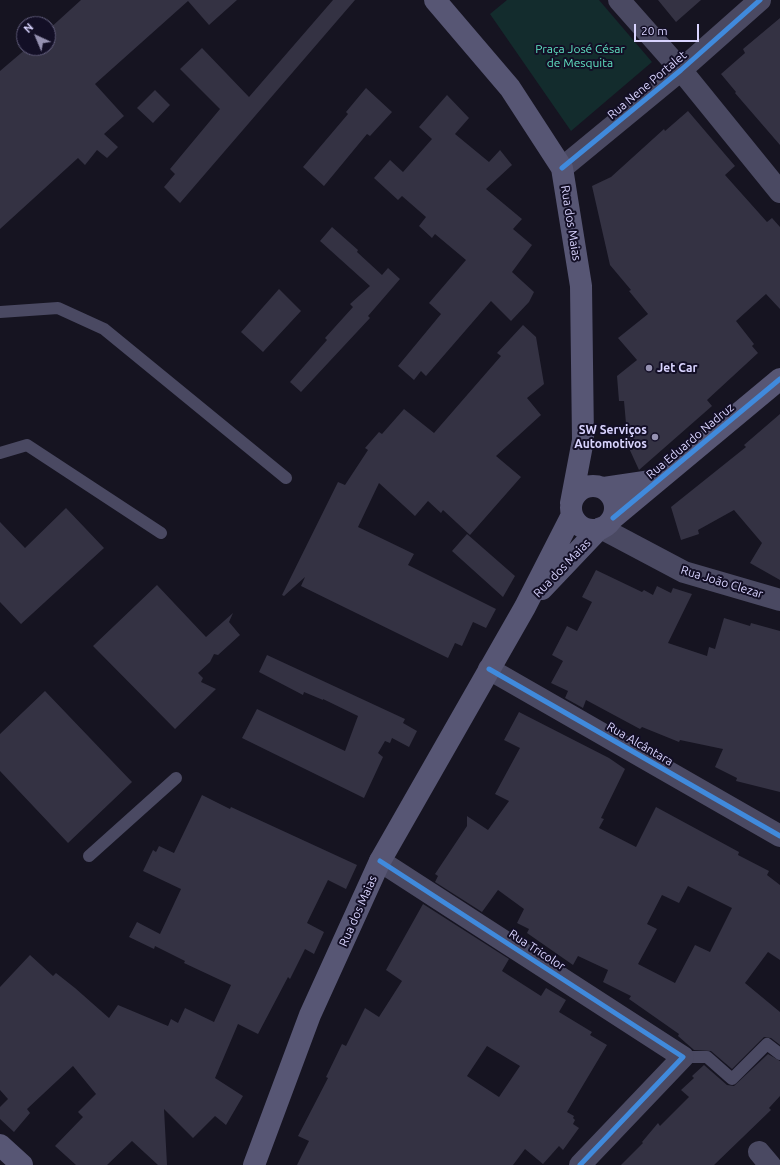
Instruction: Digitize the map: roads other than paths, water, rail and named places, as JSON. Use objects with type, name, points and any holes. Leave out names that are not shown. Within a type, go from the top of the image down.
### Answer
[{"type":"main road","name":"Rua dos Maias","points":[[254,1165],[310,1015],[380,861],[525,608],[571,509],[583,440],[581,286],[562,168],[510,88],[435,0]]},
{"type":"main road","name":"Rua Eduardo Nadruz","points":[[604,525],[780,379]]},
{"type":"main road","name":"Rua dos Maias","points":[[583,440],[601,487]]},
{"type":"main road","name":"Rua Eduardo Nadruz","points":[[601,487],[659,479]]},
{"type":"main road","points":[[586,487],[601,487],[612,496],[615,507],[604,525],[588,530],[578,525],[571,509],[576,493],[586,487]]},
{"type":"main road","name":"Rua dos Maias","points":[[525,608],[604,525]]},
{"type":"main road","points":[[0,1145],[22,1165]]},
{"type":"street","points":[[619,0],[681,70],[780,192]]},
{"type":"street","name":"Rua Nene Portalet","points":[[562,168],[681,70],[760,0]]},
{"type":"street","name":"Rua João Clezar","points":[[604,525],[684,572],[780,600]]},
{"type":"street","name":"Rua Alcântara","points":[[490,669],[780,836]]},
{"type":"street","name":"Rua Tricolor","points":[[380,861],[683,1057]]},
{"type":"street","points":[[580,1165],[683,1057]]},
{"type":"lane","points":[[0,312],[58,308],[104,329],[286,478]]},
{"type":"lane","points":[[0,452],[27,445],[161,533]]},
{"type":"lane","points":[[89,856],[176,778]]},
{"type":"lane","points":[[683,1057],[707,1057],[732,1080],[768,1044],[780,1054]]},
{"type":"place","name":"Jet Car","points":[[649,368]]},
{"type":"place","name":"SW Serviços Automotivos","points":[[655,437]]},
{"type":"park label","name":"Praça José César de Mesquita","points":[[580,56]]}]
